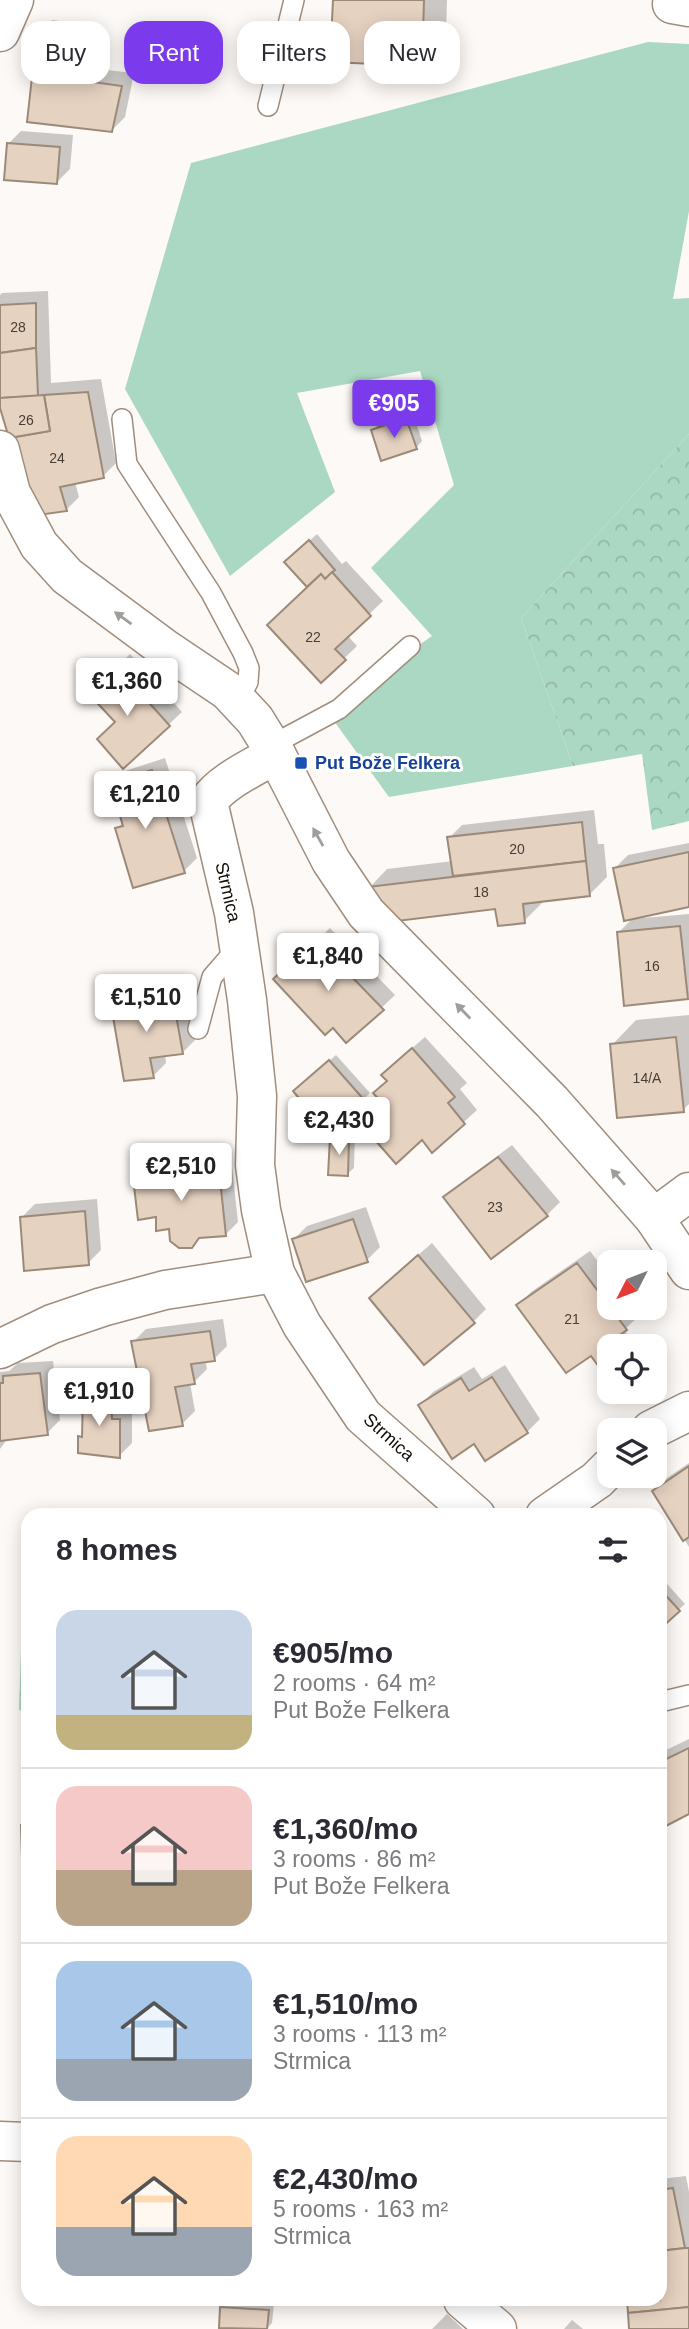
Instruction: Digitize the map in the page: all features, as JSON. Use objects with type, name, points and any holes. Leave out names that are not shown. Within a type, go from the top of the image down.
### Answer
[{"type":"street","points":[[0,32],[14,0]]},
{"type":"street","points":[[0,450],[5,496],[39,545],[67,576],[164,648],[228,691],[255,720],[331,861],[366,913],[552,1102],[654,1218],[689,1270]]},
{"type":"street","name":"Strmica","points":[[273,750],[212,795],[208,802],[239,946],[257,1096],[255,1165],[261,1210],[275,1273],[302,1325],[363,1416],[467,1508]]},
{"type":"street","points":[[654,1218],[689,1192]]},
{"type":"street","points":[[0,1349],[52,1324],[102,1307],[165,1290],[275,1273]]},
{"type":"street","points":[[667,1422],[689,1411]]},
{"type":"street","points":[[557,1508],[597,1480]]},
{"type":"street","points":[[0,2141],[21,2142]]},
{"type":"street","points":[[470,2306],[497,2329]]},
{"type":"lane","points":[[268,106],[294,0]]},
{"type":"lane","points":[[122,419],[127,464],[211,593],[243,653],[249,668],[248,682],[237,701]]},
{"type":"lane","points":[[273,750],[338,709],[410,646]]},
{"type":"lane","points":[[198,1029],[212,977],[239,946]]},
{"type":"lane","points":[[667,1700],[689,1695]]},
{"type":"green space","points":[[648,42],[689,44],[689,211],[673,299],[689,298],[689,434],[521,618],[573,766],[389,797],[326,710],[432,636],[371,568],[454,485],[420,371],[297,393],[335,492],[230,576],[125,389],[191,163]]},
{"type":"green space","points":[[689,434],[689,821],[652,830],[642,754],[573,766],[521,618]]},
{"type":"green space","points":[[21,1650],[21,1710],[19,1710]]},
{"type":"building","points":[[333,0],[424,0],[423,21],[364,21],[364,63],[350,63],[350,21],[332,21]]},
{"type":"building","points":[[31,84],[122,86],[112,132],[27,122]]},
{"type":"building","points":[[7,143],[60,147],[57,184],[4,180]]},
{"type":"building","points":[[36,303],[36,348],[0,353],[0,305]]},
{"type":"building","points":[[36,348],[38,396],[0,398],[0,353]]},
{"type":"building","points":[[88,392],[104,478],[60,487],[67,511],[31,516],[9,438],[50,431],[44,395]]},
{"type":"building","points":[[44,395],[50,431],[9,438],[0,408],[0,398]]},
{"type":"building","points":[[406,418],[417,449],[381,461],[371,430]]},
{"type":"building","points":[[309,540],[335,570],[325,579],[321,574],[307,587],[284,562]]},
{"type":"building","points":[[332,572],[371,616],[335,649],[346,660],[321,683],[267,625],[321,574],[325,579]]},
{"type":"building","points":[[116,666],[170,726],[123,769],[97,739],[115,722],[88,693]]},
{"type":"building","points":[[152,770],[185,873],[133,888],[115,828],[123,826],[110,783]]},
{"type":"building","points":[[582,822],[586,861],[453,876],[447,837]]},
{"type":"building","points":[[689,852],[689,907],[624,921],[613,868]]},
{"type":"building","points":[[586,861],[590,896],[523,904],[525,923],[498,926],[495,909],[397,921],[368,887]]},
{"type":"building","points":[[680,926],[688,999],[624,1006],[617,932]]},
{"type":"building","points":[[316,940],[384,1010],[346,1043],[333,1028],[325,1035],[273,979]]},
{"type":"building","points":[[172,993],[183,1054],[150,1058],[154,1078],[124,1081],[111,1005]]},
{"type":"building","points":[[676,1037],[684,1112],[617,1118],[610,1044]]},
{"type":"building","points":[[412,1048],[455,1097],[448,1103],[465,1124],[432,1153],[422,1140],[396,1164],[362,1125],[385,1106],[373,1093],[387,1081],[381,1075]]},
{"type":"building","points":[[329,1060],[365,1101],[328,1133],[293,1091]]},
{"type":"building","points":[[330,1138],[349,1138],[348,1176],[328,1175]]},
{"type":"building","points":[[498,1157],[548,1216],[491,1259],[443,1197]]},
{"type":"building","points":[[168,1162],[170,1178],[219,1170],[226,1236],[199,1238],[192,1248],[179,1248],[170,1241],[169,1229],[156,1231],[156,1217],[138,1220],[132,1169]]},
{"type":"building","points":[[85,1211],[89,1265],[24,1271],[20,1217]]},
{"type":"building","points":[[353,1219],[368,1262],[306,1282],[292,1239]]},
{"type":"building","points":[[418,1255],[475,1323],[424,1365],[369,1298]]},
{"type":"building","points":[[577,1263],[597,1290],[597,1320],[620,1320],[627,1330],[621,1334],[597,1334],[597,1364],[591,1356],[566,1373],[516,1305]]},
{"type":"building","points":[[210,1331],[215,1361],[191,1364],[195,1384],[175,1387],[183,1426],[149,1431],[131,1341]]},
{"type":"building","points":[[40,1373],[48,1435],[0,1441],[0,1383],[3,1383],[3,1376]]},
{"type":"building","points":[[492,1377],[528,1433],[485,1461],[474,1444],[452,1459],[418,1405],[461,1378],[469,1391]]},
{"type":"building","points":[[111,1395],[112,1419],[120,1419],[120,1458],[78,1453],[78,1436],[82,1437],[83,1396]]},
{"type":"building","points":[[689,1466],[689,1537],[683,1541],[667,1515],[667,1508],[663,1508],[652,1491],[667,1488],[667,1481]]},
{"type":"building","points":[[667,1597],[680,1611],[667,1623]]},
{"type":"building","points":[[689,1748],[689,1814],[667,1825],[667,1759]]},
{"type":"building","points":[[673,2188],[685,2248],[667,2250],[667,2189]]},
{"type":"building","points":[[689,2248],[689,2307],[628,2313],[627,2306],[667,2306],[667,2250]]},
{"type":"building","points":[[220,2307],[269,2310],[267,2329],[219,2328]]},
{"type":"building","points":[[689,2307],[689,2329],[629,2329],[628,2313]]},
{"type":"place","name":"Put Bože Felkera","points":[[301,763]]}]
